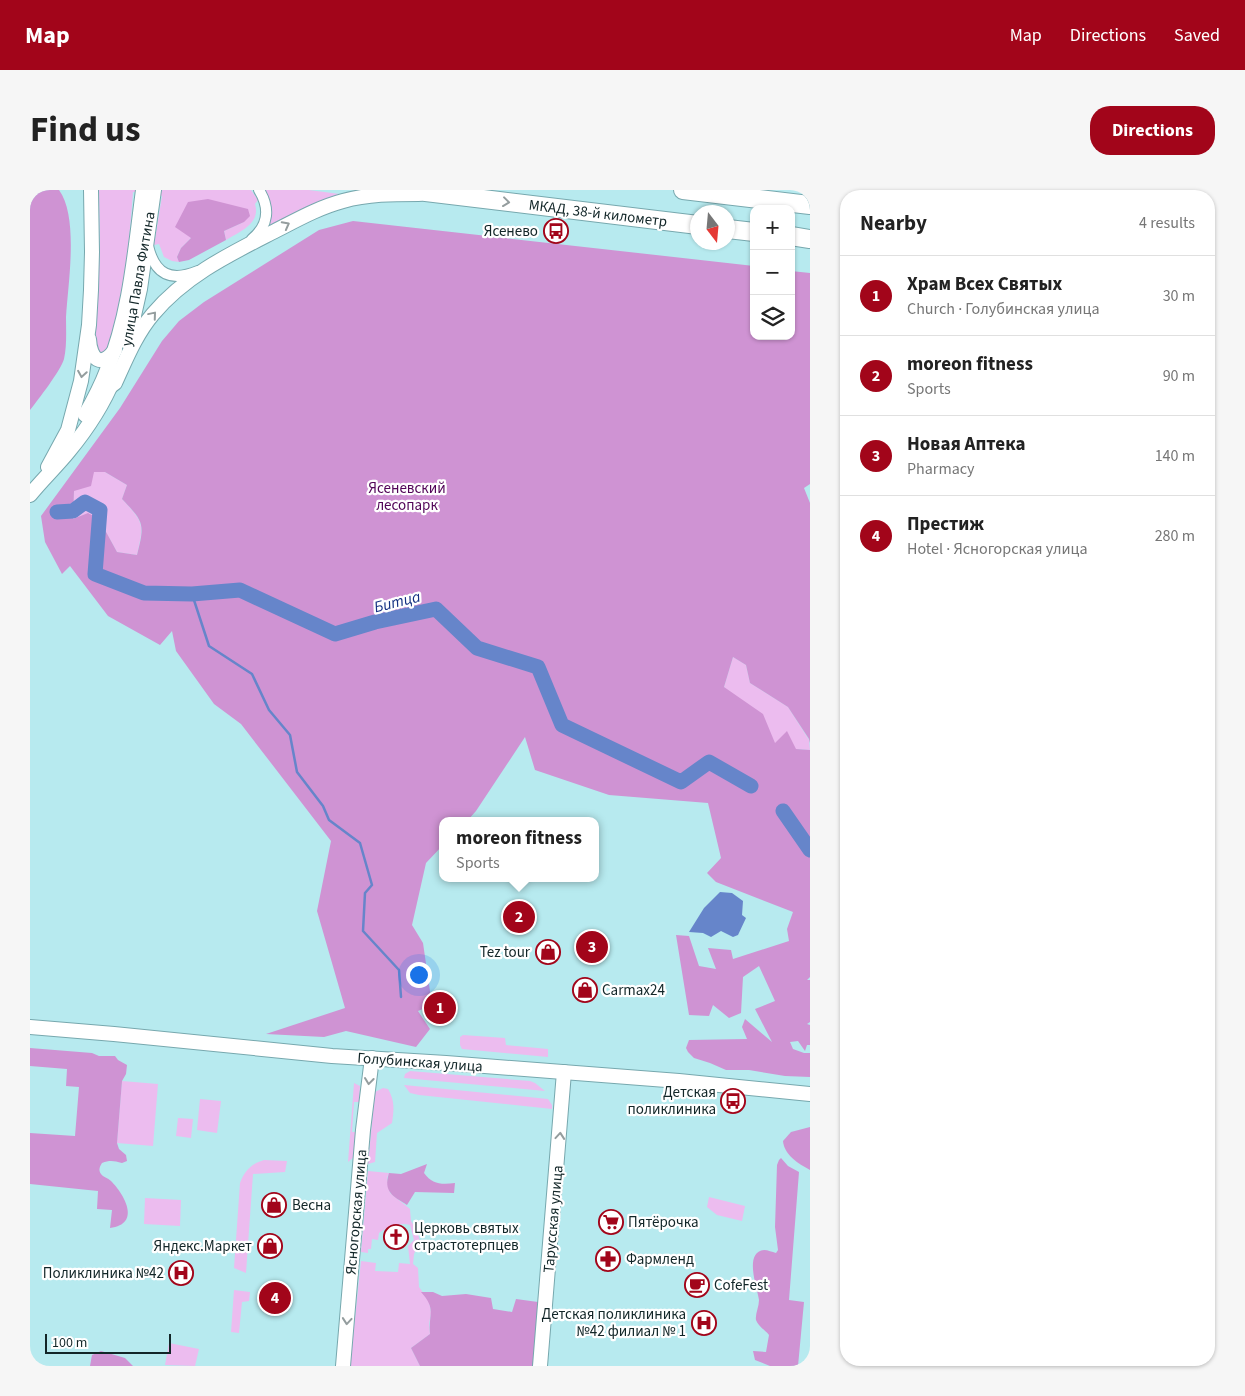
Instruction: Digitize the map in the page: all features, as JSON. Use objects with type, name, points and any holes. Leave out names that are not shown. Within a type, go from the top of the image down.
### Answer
[{"type":"highway","name":"МКАД, 38-й километр","points":[[410,190],[690,224]]},
{"type":"highway","points":[[683,190],[810,205]]},
{"type":"highway","points":[[735,230],[750,232]]},
{"type":"highway","points":[[795,237],[810,239]]},
{"type":"main road","points":[[89,194],[92,252],[90,349],[93,356],[98,360],[104,361],[109,358],[115,349]]},
{"type":"main road","points":[[111,386],[115,383],[139,332],[153,314],[176,291],[208,266],[319,209],[346,200],[390,194],[441,194]]},
{"type":"main road","name":"улица Павла Фитина","points":[[32,492],[68,452],[88,426],[111,386],[126,350],[147,244],[147,196]]},
{"type":"main road","name":"улица Павла Фитина","points":[[32,492],[80,424],[107,372],[115,349],[147,196]]},
{"type":"main road","points":[[32,492],[68,430],[77,400],[89,326]]},
{"type":"main road","name":"Голубинская улица","points":[[30,1027],[332,1056],[564,1072],[810,1094]]},
{"type":"main road","name":"Ясногорская улица","points":[[343,1366],[362,1138],[372,1058]]},
{"type":"main road","name":"Тарусская улица","points":[[540,1366],[564,1072]]},
{"type":"street","points":[[242,247],[256,236],[267,219],[267,209],[259,190]]},
{"type":"street","points":[[147,244],[154,264],[167,275],[188,274],[208,266]]},
{"type":"shaded area","points":[[99,190],[251,190],[258,200],[255,204],[255,216],[243,230],[226,240],[224,231],[244,222],[191,238],[181,248],[177,257],[179,262],[164,257],[159,244],[154,245],[162,196],[133,192],[122,293],[114,332],[104,355],[100,355],[95,346],[100,252]]},
{"type":"shaded area","points":[[264,190],[309,190],[347,195],[266,231],[271,210]]},
{"type":"shaded area","points":[[94,472],[105,472],[127,485],[122,499],[135,513],[141,530],[137,555],[117,552],[99,519],[72,519],[74,491]]},
{"type":"shaded area","points":[[733,657],[746,665],[750,683],[788,707],[809,740],[810,750],[775,744],[724,687]]},
{"type":"shaded area","points":[[463,1035],[505,1038],[506,1045],[548,1049],[548,1057],[462,1049],[460,1037]]},
{"type":"shaded area","points":[[410,1071],[530,1081],[545,1091],[404,1078],[405,1074]]},
{"type":"shaded area","points":[[122,1081],[158,1084],[153,1146],[117,1143]]},
{"type":"shaded area","points":[[354,1083],[360,1086],[359,1102],[354,1102],[352,1132],[357,1132],[354,1157],[348,1162]]},
{"type":"shaded area","points":[[404,1085],[548,1099],[552,1109],[419,1095],[410,1093]]},
{"type":"shaded area","points":[[383,1088],[388,1089],[392,1098],[392,1123],[377,1133],[375,1162],[368,1164],[375,1092]]},
{"type":"shaded area","points":[[200,1099],[221,1101],[217,1133],[197,1130]]},
{"type":"shaded area","points":[[178,1118],[193,1119],[191,1138],[176,1136]]},
{"type":"shaded area","points":[[264,1160],[287,1161],[285,1172],[253,1174],[246,1273],[234,1268],[240,1183],[249,1168],[255,1163]]},
{"type":"shaded area","points":[[368,1171],[389,1173],[387,1178],[390,1193],[410,1209],[411,1221],[420,1241],[414,1254],[413,1264],[418,1268],[419,1287],[429,1301],[431,1313],[430,1334],[411,1348],[420,1366],[350,1366],[361,1261],[376,1263],[375,1271],[398,1272],[399,1263],[410,1264],[408,1246],[414,1240],[410,1225],[398,1225],[379,1233],[378,1240],[372,1239],[371,1249],[368,1249],[368,1253],[361,1252]]},
{"type":"shaded area","points":[[709,1197],[745,1206],[742,1221],[717,1215],[707,1207]]},
{"type":"shaded area","points":[[145,1198],[181,1200],[180,1226],[144,1224]]},
{"type":"shaded area","points":[[234,1290],[250,1292],[249,1301],[242,1302],[239,1333],[231,1332]]},
{"type":"shaded area","points":[[169,1343],[199,1349],[195,1366],[165,1365]]},
{"type":"green space","points":[[30,190],[59,190],[69,217],[71,251],[64,359],[54,377],[30,410]]},
{"type":"green space","points":[[208,199],[248,209],[250,216],[244,222],[224,231],[226,240],[189,260],[179,262],[177,257],[181,248],[191,238],[175,227],[188,202]]},
{"type":"green space","name":"Ясеневский лесопарк","points":[[353,221],[750,266],[750,340],[795,340],[795,271],[810,273],[810,484],[804,488],[810,503],[810,743],[788,707],[750,683],[746,665],[733,657],[724,687],[763,714],[775,743],[787,731],[796,749],[810,750],[810,977],[807,980],[810,980],[810,1022],[807,1024],[810,1025],[810,1045],[807,1045],[805,1051],[798,1041],[790,1042],[793,1049],[810,1053],[810,1077],[785,1076],[749,1070],[726,1070],[694,1058],[686,1048],[689,1040],[747,1039],[742,1027],[745,1019],[772,1042],[755,1009],[775,1001],[759,966],[743,977],[741,1013],[729,1018],[713,1005],[709,1016],[689,1015],[676,935],[689,936],[699,966],[716,969],[708,948],[731,950],[733,959],[789,941],[787,929],[793,912],[716,882],[707,873],[721,858],[708,803],[609,795],[535,770],[525,737],[471,817],[439,817],[439,849],[426,863],[412,925],[423,943],[431,998],[425,1008],[418,1011],[430,1029],[416,1047],[346,1031],[324,1037],[266,1034],[345,1008],[317,911],[331,841],[241,724],[214,704],[176,651],[172,631],[160,645],[108,616],[70,566],[62,574],[45,542],[41,516],[120,408],[162,341],[179,321],[204,302],[319,230]],"holes":[[[94,472],[105,472],[127,485],[122,499],[135,513],[141,524],[142,530],[137,555],[117,552],[99,519],[88,513],[73,519],[74,491],[91,486]]]},
{"type":"green space","points":[[30,1048],[115,1056],[127,1065],[126,1074],[122,1081],[117,1143],[119,1149],[126,1155],[127,1161],[122,1163],[105,1162],[102,1163],[99,1170],[116,1187],[125,1201],[128,1215],[120,1225],[110,1228],[112,1210],[97,1209],[98,1191],[30,1184],[30,1133],[75,1136],[79,1087],[66,1086],[67,1069],[30,1066]]},
{"type":"green space","points":[[810,1127],[810,1170],[789,1155],[783,1141],[791,1132]]},
{"type":"green space","points":[[781,1158],[788,1166],[799,1172],[789,1300],[804,1302],[798,1366],[770,1366],[755,1360],[753,1351],[766,1352],[769,1335],[756,1320],[759,1300],[753,1264],[754,1257],[758,1252],[764,1250],[776,1253],[778,1250],[775,1227],[777,1165]]},
{"type":"green space","points":[[427,1164],[424,1173],[427,1177],[437,1183],[455,1183],[454,1193],[415,1192],[407,1205],[390,1193],[387,1185],[389,1173],[401,1174]]},
{"type":"green space","points":[[421,1292],[433,1292],[442,1296],[466,1294],[491,1298],[493,1309],[512,1312],[516,1299],[538,1302],[533,1366],[420,1366],[411,1348],[430,1334],[431,1312],[429,1303]]},
{"type":"green space","points":[[101,1351],[125,1358],[133,1366],[90,1366],[92,1355]]},
{"type":"water","points":[[720,892],[732,893],[743,901],[742,915],[746,918],[738,935],[733,937],[721,931],[711,937],[703,933],[689,932],[704,908]]},
{"type":"waterway","name":"Битца","points":[[57,512],[73,511],[85,502],[100,510],[95,574],[144,593],[192,594],[240,590],[335,634],[375,622],[436,609],[477,648],[538,667],[562,725],[681,782],[709,762],[751,786]]},
{"type":"waterway","points":[[192,594],[209,646],[252,674],[269,710],[290,735],[297,772],[323,806],[329,820],[360,843],[372,885],[365,893],[363,931],[399,970],[401,997]]},
{"type":"waterway","name":"Битца","points":[[783,811],[810,850]]},
{"type":"place","name":"Ясенево","points":[[556,231]]},
{"type":"place","name":"moreon fitness","points":[[519,917]]},
{"type":"place","name":"Новая Аптека","points":[[592,947]]},
{"type":"place","name":"Tez tour","points":[[548,952]]},
{"type":"place","name":"Carmax24","points":[[585,990]]},
{"type":"place","name":"Храм Всех Святых","points":[[440,1008]]},
{"type":"place","name":"Детская поликлиника","points":[[733,1101]]},
{"type":"place","name":"Весна","points":[[274,1205]]},
{"type":"place","name":"Пятёрочка","points":[[611,1222]]},
{"type":"place","name":"Церковь святых страстотерпцев","points":[[396,1237]]},
{"type":"place","name":"Яндекс.Маркет","points":[[270,1246]]},
{"type":"place","name":"Фармленд","points":[[608,1259]]},
{"type":"place","name":"Поликлиника №42","points":[[181,1273]]},
{"type":"place","name":"CofeFest","points":[[697,1285]]},
{"type":"place","name":"Престиж","points":[[275,1298]]},
{"type":"place","name":"Детская поликлиника №42 филиал № 1","points":[[704,1323]]}]
